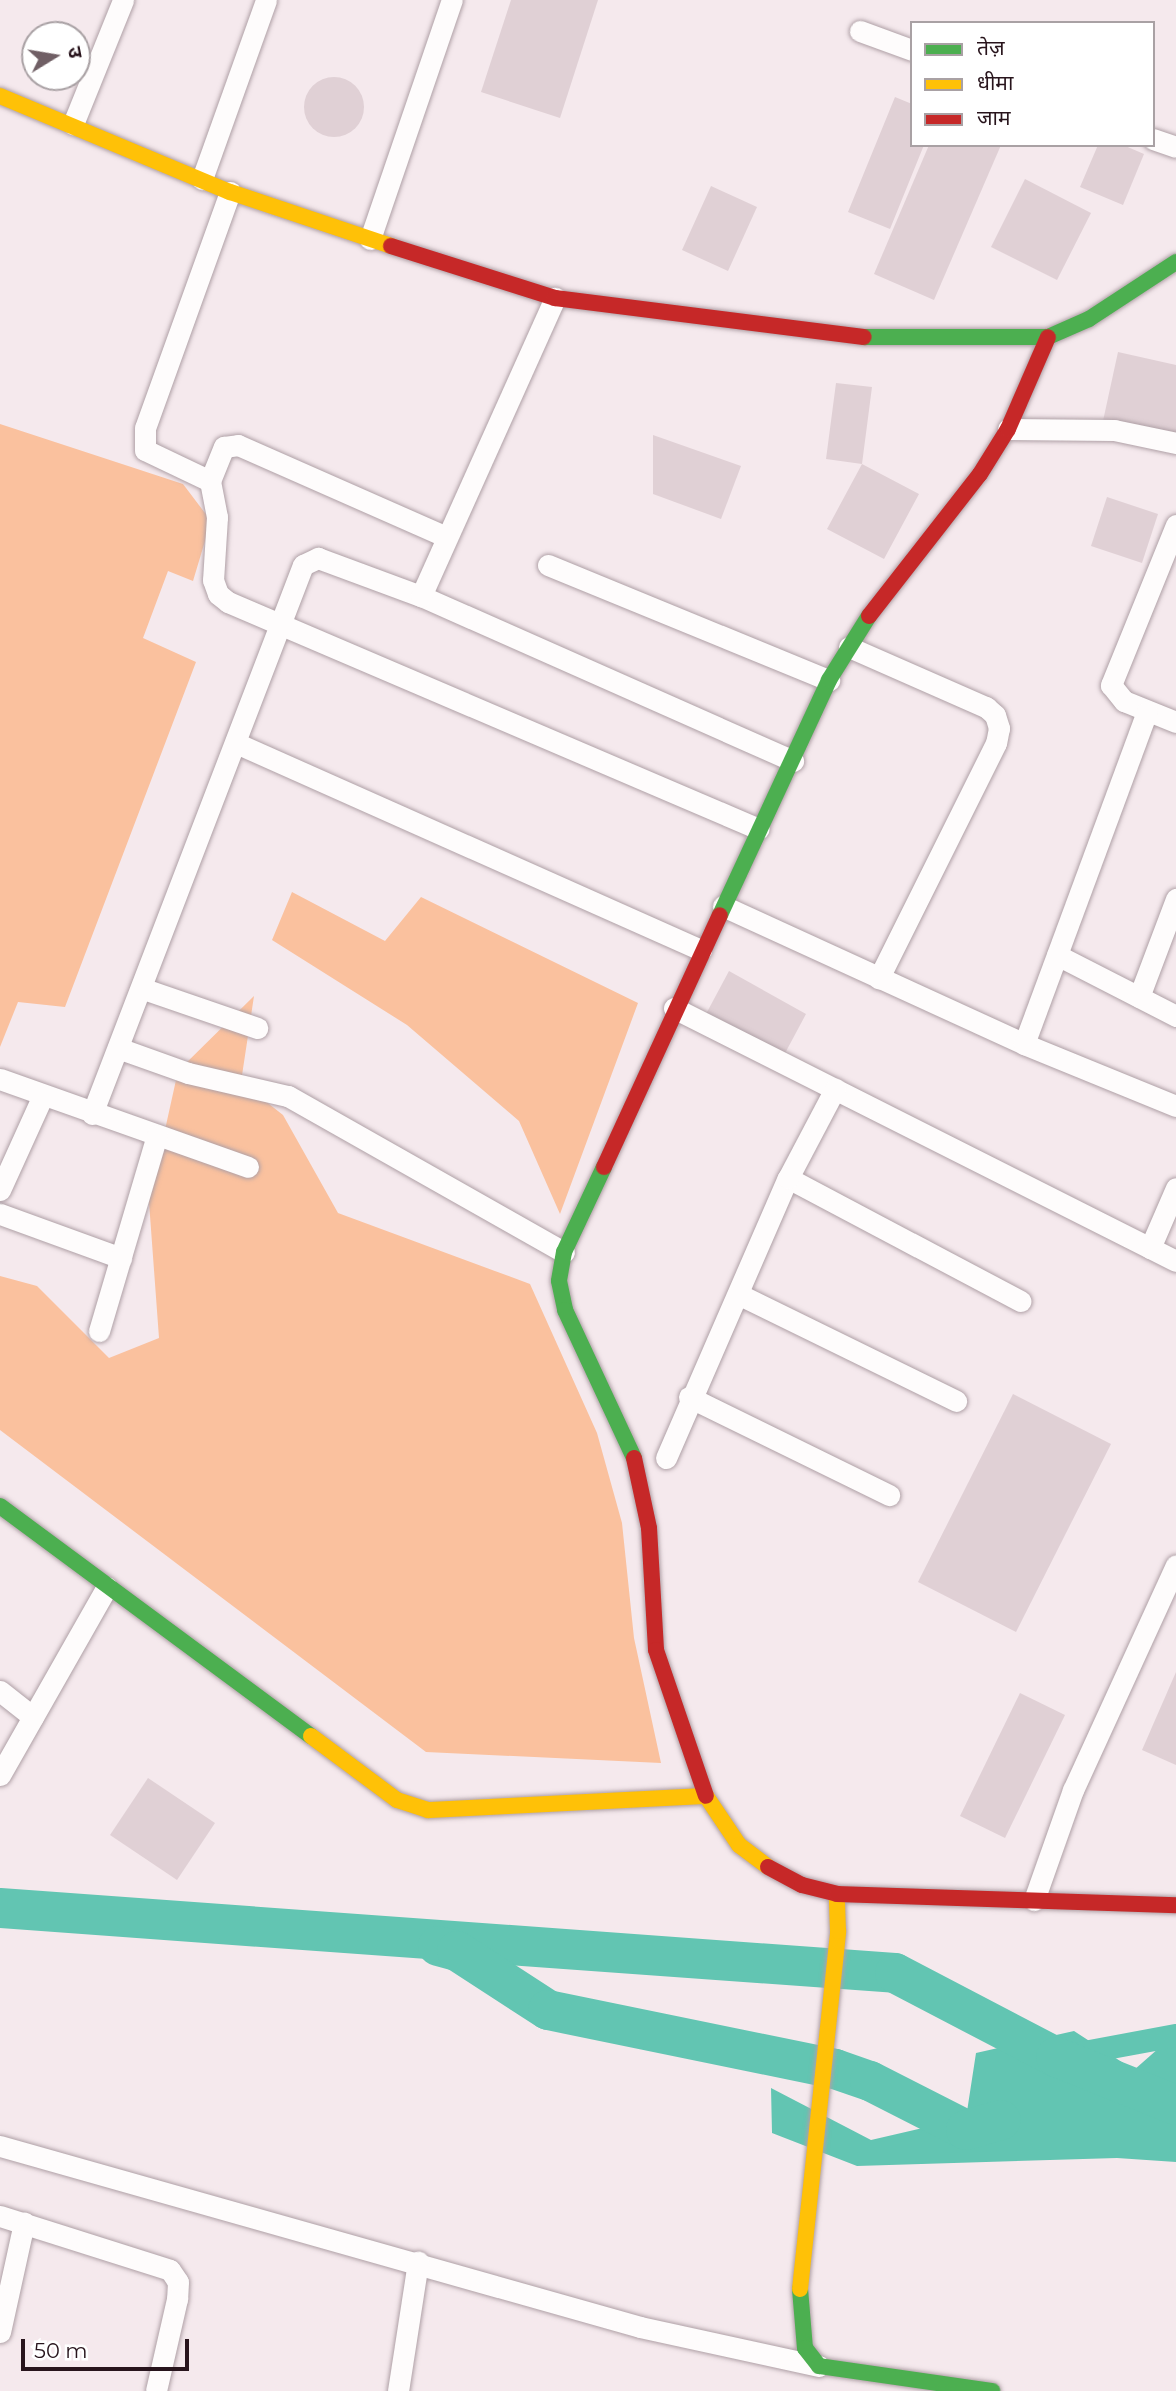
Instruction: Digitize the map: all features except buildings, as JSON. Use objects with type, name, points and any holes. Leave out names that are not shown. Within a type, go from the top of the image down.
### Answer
[{"type":"street","points":[[73,124],[123,0]]},
{"type":"street","points":[[202,179],[266,0]]},
{"type":"street","points":[[370,239],[452,0]]},
{"type":"street","points":[[860,31],[910,49]]},
{"type":"street","points":[[0,96],[73,124],[230,192],[555,298],[873,338],[1048,337],[1089,319],[1176,262]]},
{"type":"street","points":[[1155,140],[1176,147]]},
{"type":"street","points":[[210,481],[152,456],[145,450],[144,439],[230,192]]},
{"type":"street","points":[[421,596],[555,298]]},
{"type":"street","points":[[1048,337],[1008,429],[980,474],[877,602],[830,680],[674,1008],[564,1252],[559,1281],[565,1310],[629,1440],[639,1477],[649,1528],[656,1650],[674,1713],[706,1796],[739,1845],[772,1870],[802,1885],[837,1894],[1176,1905]]},
{"type":"street","points":[[1008,429],[1114,430],[1176,443]]},
{"type":"street","points":[[447,537],[238,445],[224,447],[210,481],[216,503],[212,562],[218,594],[280,627],[759,829]]},
{"type":"street","points":[[1176,525],[1111,685],[1116,696],[1147,712],[1176,722]]},
{"type":"street","points":[[92,1114],[303,565],[309,560],[328,561],[421,596],[793,761]]},
{"type":"street","points":[[548,565],[830,680]]},
{"type":"street","points":[[849,646],[986,707],[995,715],[999,728],[996,743],[879,978]]},
{"type":"street","points":[[1024,1044],[1147,712]]},
{"type":"street","points":[[236,743],[701,950]]},
{"type":"street","points":[[1139,996],[1176,899]]},
{"type":"street","points":[[723,906],[1024,1044],[1176,1106]]},
{"type":"street","points":[[1057,955],[1176,1016]]},
{"type":"street","points":[[141,988],[257,1028]]},
{"type":"street","points":[[674,1008],[1176,1261]]},
{"type":"street","points":[[118,1048],[188,1073],[288,1096],[564,1252]]},
{"type":"street","points":[[0,1079],[92,1114],[248,1167]]},
{"type":"street","points":[[666,1458],[689,1396],[738,1294],[788,1178],[835,1089]]},
{"type":"street","points":[[0,1190],[43,1095]]},
{"type":"street","points":[[99,1331],[157,1135]]},
{"type":"street","points":[[788,1178],[1020,1301]]},
{"type":"street","points":[[1150,1248],[1176,1188]]},
{"type":"street","points":[[0,1213],[121,1258]]},
{"type":"street","points":[[738,1294],[956,1401]]},
{"type":"street","points":[[689,1396],[889,1495]]},
{"type":"street","points":[[0,1506],[397,1800],[428,1810],[454,1811],[706,1796]]},
{"type":"street","points":[[1034,1900],[1073,1790],[1176,1565]]},
{"type":"street","points":[[0,1775],[107,1587]]},
{"type":"street","points":[[0,1691],[33,1717]]},
{"type":"street","points":[[819,2366],[805,2348],[798,2305],[838,1931],[837,1894]]},
{"type":"street","points":[[0,2146],[418,2262],[640,2327],[819,2366],[992,2391]]},
{"type":"street","points":[[0,2216],[170,2270],[178,2282],[177,2300],[156,2391]]},
{"type":"street","points":[[0,2332],[24,2223]]},
{"type":"street","points":[[398,2391],[418,2262]]},
{"type":"shaded area","points":[[0,424],[183,484],[211,521],[193,581],[168,571],[143,638],[196,662],[65,1007],[18,1002],[0,1047]]},
{"type":"shaded area","points":[[292,892],[385,941],[421,897],[638,1003],[560,1214],[519,1121],[407,1025],[272,940]]},
{"type":"shaded area","points":[[254,996],[241,1082],[283,1115],[338,1213],[530,1284],[597,1433],[622,1523],[634,1638],[661,1763],[426,1752],[0,1430],[0,1276],[37,1286],[109,1358],[159,1338],[149,1202],[178,1071]]},
{"type":"shaded area","points":[[1074,2031],[1134,2070],[1176,2033],[1176,2162],[1117,2158],[857,2166],[772,2133],[771,2088],[871,2140],[966,2118],[976,2053]]},
{"type":"waterway","points":[[0,1908],[895,1973],[1056,2057],[1176,2105]]},
{"type":"waterway","points":[[438,1946],[457,1951],[548,2010],[835,2069],[870,2081],[966,2130],[1001,2120]]},
{"type":"waterway","points":[[1073,2054],[1176,2035]]},
{"type":"traffic: fast","points":[[864,337],[1048,337],[1089,319],[1176,262]]},
{"type":"traffic: fast","points":[[720,915],[829,680],[869,616]]},
{"type":"traffic: fast","points":[[604,1167],[564,1252],[559,1281],[565,1310],[634,1458]]},
{"type":"traffic: fast","points":[[0,1506],[311,1736]]},
{"type":"traffic: fast","points":[[800,2289],[805,2348],[819,2366],[992,2391]]},
{"type":"traffic: slow","points":[[0,96],[230,192],[391,246]]},
{"type":"traffic: slow","points":[[311,1736],[397,1800],[428,1810],[706,1796],[739,1845],[768,1867]]},
{"type":"traffic: slow","points":[[800,2289],[838,1931],[837,1894]]},
{"type":"traffic: jam","points":[[391,246],[555,298],[864,337]]},
{"type":"traffic: jam","points":[[869,616],[980,474],[1008,429],[1048,337]]},
{"type":"traffic: jam","points":[[604,1167],[720,915]]},
{"type":"traffic: jam","points":[[634,1458],[649,1528],[656,1650],[706,1796]]},
{"type":"traffic: jam","points":[[768,1867],[802,1885],[837,1894],[1176,1905]]}]
